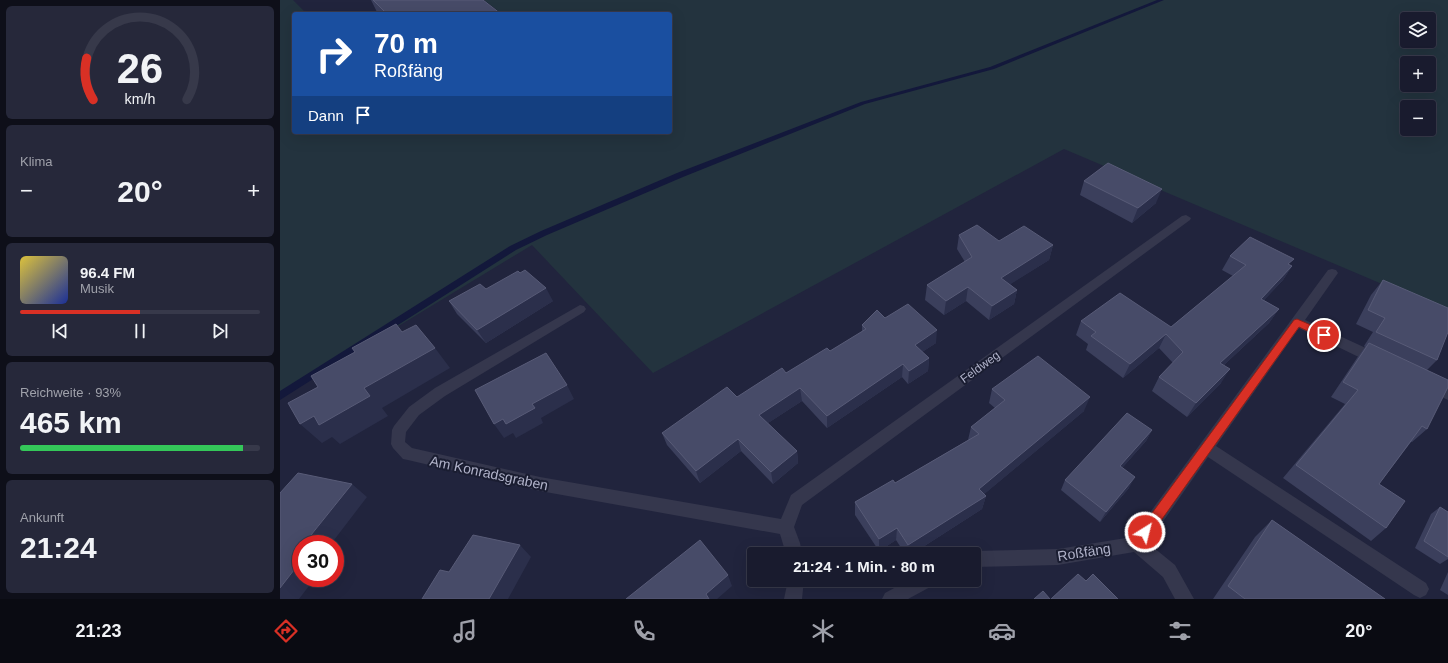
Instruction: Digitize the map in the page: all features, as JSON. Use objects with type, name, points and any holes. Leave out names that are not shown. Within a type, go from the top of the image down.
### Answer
[{"type":"street","name":"Feldweg","points":[[786,527],[796,500],[1186,218]]},
{"type":"street","points":[[1185,599],[1169,571],[1137,544],[1332,273]]},
{"type":"street","name":"Am Konradsgraben","points":[[580,309],[440,392],[414,411],[399,430],[398,444],[408,454],[540,484],[786,527]]},
{"type":"street","points":[[1297,322],[1388,364]]},
{"type":"street","points":[[1423,381],[1448,394]]},
{"type":"street","points":[[1206,448],[1420,589]]},
{"type":"street","points":[[786,527],[793,547]]},
{"type":"street","name":"Roßfäng","points":[[981,559],[1058,557],[1137,544]]},
{"type":"street","points":[[793,599],[795,587]]},
{"type":"street","points":[[891,599],[913,587]]},
{"type":"shaded area","points":[[280,0],[293,0],[305,12],[292,12],[292,134],[672,134],[672,12],[499,12],[484,0],[1448,0],[1448,312],[1064,149],[653,373],[532,245],[280,398]]},
{"type":"building","points":[[373,0],[483,0],[498,12],[385,12]]},
{"type":"building","points":[[1108,163],[1162,189],[1138,208],[1084,181]]},
{"type":"building","points":[[977,225],[999,241],[1024,226],[1053,245],[1001,278],[1017,290],[992,306],[968,287],[946,301],[927,285],[972,257],[959,235]]},
{"type":"building","points":[[1250,237],[1294,259],[1288,264],[1292,266],[1261,299],[1279,309],[1220,363],[1230,369],[1196,403],[1159,377],[1183,352],[1166,334],[1130,364],[1091,336],[1096,332],[1081,321],[1120,293],[1171,327],[1246,265],[1230,256]]},
{"type":"building","points":[[525,270],[546,288],[477,330],[449,301],[480,284],[486,289],[518,271],[520,273]]},
{"type":"building","points":[[1383,280],[1448,308],[1448,332],[1437,360],[1376,332],[1385,318],[1368,310]]},
{"type":"building","points":[[908,304],[937,330],[915,345],[929,358],[909,371],[903,364],[827,416],[800,388],[759,415],[797,451],[771,472],[738,439],[696,471],[662,433],[727,387],[737,397],[782,368],[786,373],[827,348],[830,351],[866,329],[862,325],[877,310],[885,318]]},
{"type":"building","points":[[396,324],[402,332],[416,325],[435,348],[364,388],[370,396],[319,425],[314,416],[300,424],[288,403],[318,387],[311,376],[355,352],[352,348]]},
{"type":"building","points":[[1369,343],[1448,380],[1448,387],[1427,429],[1422,426],[1379,484],[1405,501],[1386,528],[1296,465],[1358,390],[1343,382]]},
{"type":"building","points":[[546,353],[567,385],[532,404],[535,408],[506,424],[503,419],[494,424],[475,390]]},
{"type":"building","points":[[1038,356],[1090,397],[979,489],[986,496],[908,545],[897,528],[879,539],[855,502],[893,480],[895,483],[979,434],[971,427],[1005,400],[992,389]]},
{"type":"building","points":[[1127,413],[1152,430],[1120,466],[1135,477],[1106,512],[1065,480]]},
{"type":"building","points":[[298,473],[352,484],[311,535],[292,535],[292,573],[280,588],[280,493]]},
{"type":"building","points":[[1440,507],[1448,512],[1448,557],[1424,541]]},
{"type":"building","points":[[1272,520],[1385,599],[1245,599],[1228,586]]},
{"type":"building","points":[[473,535],[520,545],[489,599],[422,599],[440,570],[449,572]]},
{"type":"building","points":[[700,540],[728,575],[706,594],[709,599],[626,599]]},
{"type":"building","points":[[1078,574],[1086,581],[1093,574],[1118,599],[1051,599]]},
{"type":"building","points":[[1043,591],[1050,599],[1034,599]]},
{"type":"waterway","points":[[280,396],[513,248],[544,233],[680,175],[863,103],[992,68],[1161,0]]},
{"type":"route","points":[[1145,532],[1297,322],[1324,335]]}]
